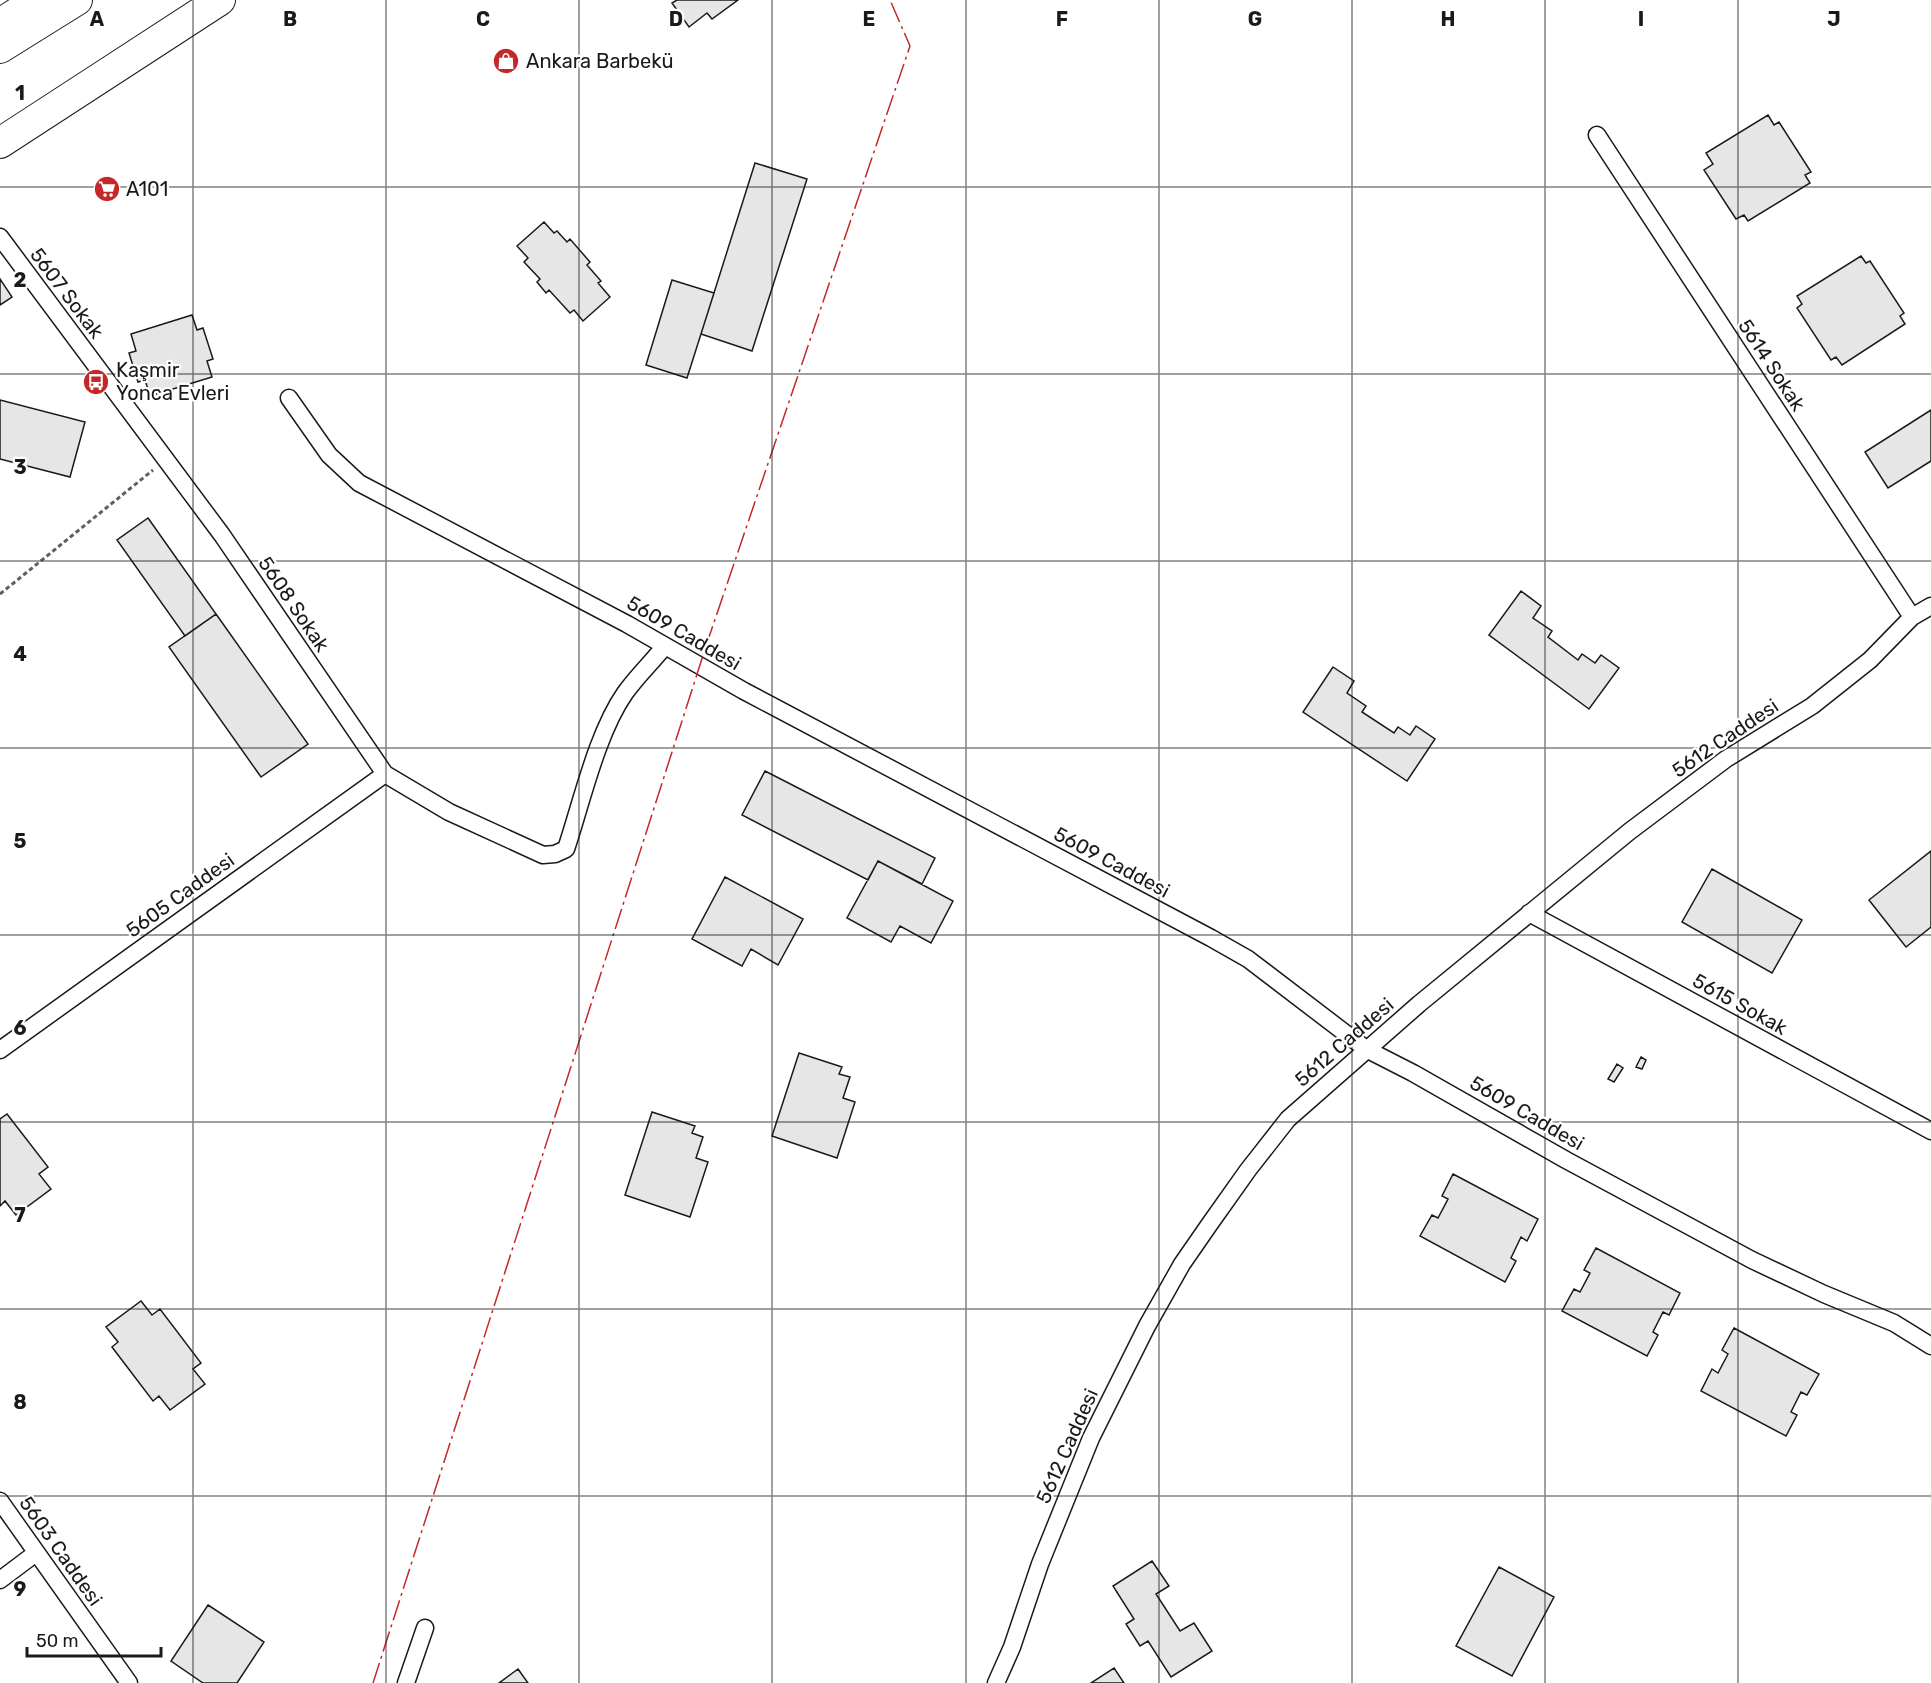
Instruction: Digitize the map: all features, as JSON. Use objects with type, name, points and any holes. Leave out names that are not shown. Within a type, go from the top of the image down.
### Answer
[{"type":"highway","points":[[0,24],[37,0]]},
{"type":"highway","points":[[0,48],[77,0]]},
{"type":"highway","points":[[176,29],[183,15],[185,0]]},
{"type":"highway","points":[[0,120],[185,0]]},
{"type":"highway","points":[[0,143],[220,0]]},
{"type":"street","name":"5614 Sokak","points":[[1597,135],[1912,617]]},
{"type":"street","name":"5607 Sokak","points":[[0,237],[166,459]]},
{"type":"street","name":"5609 Caddesi","points":[[289,398],[329,455],[359,483],[627,624],[664,647],[1248,959],[1366,1049],[1423,1078],[1566,1160],[1752,1260],[1824,1294],[1894,1323],[1931,1346]]},
{"type":"street","name":"5608 Sokak","points":[[166,459],[222,535],[385,774]]},
{"type":"street","name":"5612 Caddesi","points":[[996,1683],[1012,1647],[1040,1564],[1091,1438],[1147,1326],[1176,1274],[1248,1170],[1288,1119],[1366,1049],[1630,831],[1726,759],[1812,706],[1870,660],[1912,617],[1931,606]]},
{"type":"street","points":[[385,774],[449,812],[543,855],[555,854],[566,849],[613,713],[626,692],[664,647]]},
{"type":"street","name":"5605 Caddesi","points":[[0,1050],[385,774]]},
{"type":"street","name":"5615 Sokak","points":[[1529,913],[1931,1131]]},
{"type":"street","name":"5603 Caddesi","points":[[0,1502],[129,1683]]},
{"type":"street","points":[[0,1580],[36,1553]]},
{"type":"street","points":[[406,1683],[425,1628]]},
{"type":"path","points":[[0,594],[166,459]]},
{"type":"building","points":[[677,0],[738,0],[712,19],[707,13],[689,27],[672,3]]},
{"type":"building","points":[[1768,115],[1774,125],[1779,122],[1811,172],[1805,175],[1810,183],[1748,221],[1744,215],[1736,219],[1704,170],[1713,164],[1706,153]]},
{"type":"building","points":[[755,163],[807,179],[752,351],[701,334]]},
{"type":"building","points":[[544,222],[567,242],[570,239],[590,262],[587,265],[601,281],[598,283],[610,297],[583,321],[574,310],[570,313],[549,290],[546,293],[537,282],[540,279],[524,262],[528,258],[517,246]]},
{"type":"building","points":[[1861,256],[1866,263],[1870,261],[1904,313],[1900,316],[1905,324],[1842,365],[1836,357],[1831,360],[1797,308],[1802,304],[1797,296]]},
{"type":"building","points":[[0,279],[12,297],[0,305]]},
{"type":"building","points":[[672,280],[714,293],[687,378],[646,365]]},
{"type":"building","points":[[192,315],[197,330],[203,328],[213,359],[207,361],[212,377],[150,396],[145,380],[138,382],[129,353],[136,351],[131,334]]},
{"type":"building","points":[[0,400],[85,422],[70,477],[0,459]]},
{"type":"building","points":[[1931,410],[1931,461],[1888,488],[1865,452]]},
{"type":"building","points":[[148,518],[216,614],[185,636],[117,540]]},
{"type":"building","points":[[1521,591],[1541,606],[1533,618],[1552,631],[1548,637],[1578,660],[1582,654],[1595,663],[1601,655],[1619,668],[1589,709],[1489,635]]},
{"type":"building","points":[[216,614],[308,744],[261,777],[169,647]]},
{"type":"building","points":[[1333,667],[1354,681],[1347,693],[1366,706],[1362,712],[1394,733],[1398,727],[1410,735],[1416,726],[1435,739],[1407,781],[1303,712]]},
{"type":"building","points":[[765,771],[935,858],[922,884],[878,861],[868,880],[742,815]]},
{"type":"building","points":[[1931,851],[1931,927],[1906,947],[1869,900]]},
{"type":"building","points":[[878,861],[953,901],[931,943],[900,926],[891,942],[847,918]]},
{"type":"building","points":[[1712,869],[1802,920],[1772,973],[1682,922]]},
{"type":"building","points":[[725,877],[803,919],[778,965],[751,949],[742,966],[692,939]]},
{"type":"building","points":[[799,1053],[842,1067],[839,1074],[850,1077],[843,1098],[855,1102],[837,1158],[772,1136]]},
{"type":"building","points":[[1641,1057],[1646,1060],[1642,1069],[1636,1067]]},
{"type":"building","points":[[1617,1064],[1623,1068],[1614,1082],[1608,1079]]},
{"type":"building","points":[[652,1112],[695,1126],[692,1133],[703,1137],[696,1158],[708,1162],[690,1217],[625,1195]]},
{"type":"building","points":[[7,1114],[48,1167],[39,1174],[51,1189],[16,1215],[5,1201],[0,1206],[0,1119]]},
{"type":"building","points":[[1453,1174],[1538,1219],[1527,1241],[1521,1237],[1511,1258],[1516,1261],[1505,1282],[1420,1236],[1432,1215],[1438,1218],[1448,1199],[1442,1196]]},
{"type":"building","points":[[1596,1248],[1680,1293],[1669,1315],[1663,1312],[1653,1332],[1658,1335],[1647,1356],[1562,1311],[1574,1289],[1580,1292],[1590,1273],[1584,1270]]},
{"type":"building","points":[[141,1301],[152,1315],[160,1309],[201,1363],[193,1369],[205,1384],[170,1410],[159,1396],[153,1401],[112,1347],[118,1342],[106,1327]]},
{"type":"building","points":[[1734,1328],[1819,1374],[1807,1395],[1801,1392],[1791,1412],[1797,1415],[1786,1436],[1701,1391],[1712,1369],[1718,1373],[1728,1354],[1722,1350]]},
{"type":"building","points":[[1152,1561],[1169,1586],[1156,1594],[1180,1631],[1194,1623],[1212,1651],[1171,1677],[1148,1641],[1140,1646],[1126,1624],[1134,1619],[1113,1586]]},
{"type":"building","points":[[1499,1567],[1554,1597],[1512,1676],[1456,1646]]},
{"type":"building","points":[[208,1605],[264,1642],[237,1683],[203,1683],[171,1661]]},
{"type":"building","points":[[1114,1668],[1124,1683],[1091,1683]]},
{"type":"building","points":[[518,1669],[528,1683],[499,1683]]},
{"type":"power","points":[[373,1683],[708,640],[910,46],[890,0]]},
{"type":"place","name":"Ankara Barbekü","points":[[506,61]]},
{"type":"place","name":"A101","points":[[107,189]]},
{"type":"place","name":"Kaşmir Yonca Evleri","points":[[96,382]]}]
